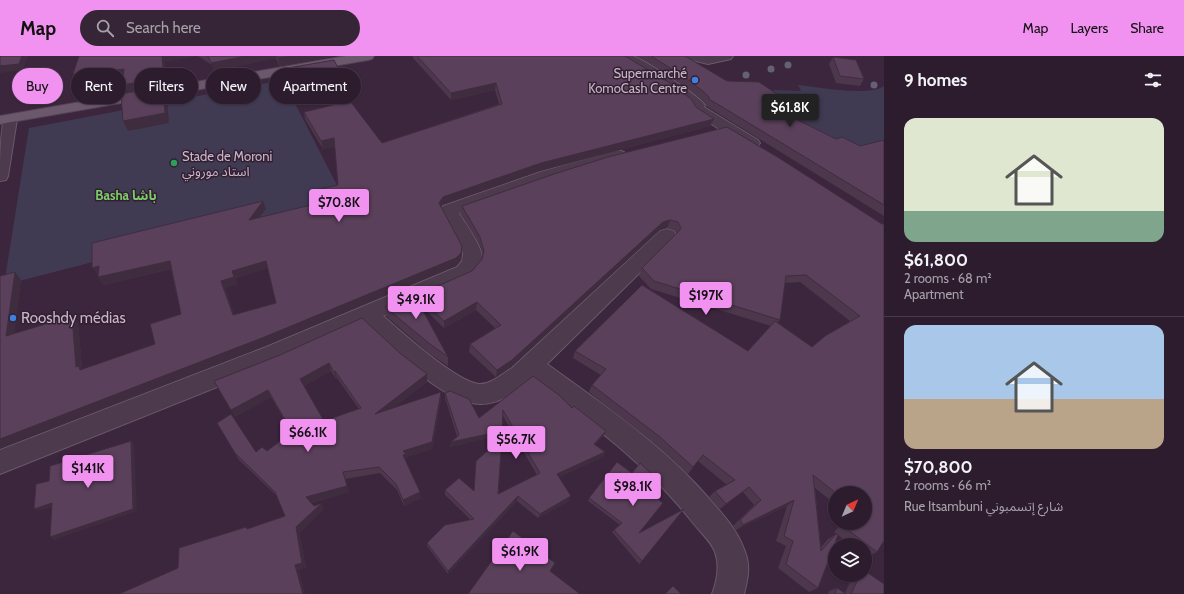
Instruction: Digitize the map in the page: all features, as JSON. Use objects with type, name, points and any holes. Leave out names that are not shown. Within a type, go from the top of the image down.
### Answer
[{"type":"main road","points":[[5,120],[368,56]]},
{"type":"street","points":[[624,56],[681,92],[698,105],[697,107],[699,110],[763,150]]},
{"type":"street","points":[[692,56],[708,60],[727,56]]},
{"type":"street","points":[[1,169],[5,120]]},
{"type":"street","points":[[704,134],[726,128]]},
{"type":"street","points":[[0,462],[267,356],[453,278],[464,272],[472,263],[473,253],[449,210],[546,176],[637,150]]},
{"type":"street","points":[[367,314],[436,372],[454,384],[472,393],[479,394],[490,392],[504,386],[520,375],[667,235]]},
{"type":"street","points":[[531,365],[622,433],[679,483],[722,537],[730,552],[734,571],[728,594]]},
{"type":"shaded area","name":"Stade de Moroni استاد موروني","points":[[269,83],[269,104],[295,104],[343,197],[4,285],[29,128],[156,104],[198,104],[198,96],[206,95],[206,104],[261,104],[261,84]]},
{"type":"shaded area","points":[[798,85],[855,91],[867,91],[884,86],[884,162],[794,122],[806,116],[780,103],[773,90],[801,91]]},
{"type":"building","points":[[0,56],[22,56],[19,64],[0,66]]},
{"type":"building","points":[[79,56],[162,56],[163,68],[134,68],[134,83],[126,84],[126,68],[75,68]]},
{"type":"building","points":[[207,56],[246,56],[211,63]]},
{"type":"building","points":[[277,56],[292,56],[278,58]]},
{"type":"building","points":[[417,56],[625,56],[678,88],[692,100],[696,107],[714,119],[541,163],[443,197],[439,203],[462,246],[461,253],[456,258],[262,338],[0,439],[0,276],[15,272],[6,336],[72,316],[76,367],[79,366],[80,370],[155,344],[150,324],[181,314],[170,261],[98,277],[99,266],[92,268],[92,243],[263,201],[249,220],[319,203],[312,191],[338,185],[334,138],[321,141],[304,112],[337,104],[352,104],[382,143],[502,104],[496,83],[451,93]],"holes":[[[266,261],[276,303],[233,315],[221,281],[234,277],[232,271]]]},
{"type":"building","points":[[651,56],[685,56],[727,81],[759,82],[790,103],[770,106],[836,139],[842,137],[860,146],[884,140],[884,205],[709,99],[704,92],[686,78]]},
{"type":"building","points":[[833,57],[856,60],[864,79],[840,76]]},
{"type":"building","points":[[334,60],[338,68],[288,68]]},
{"type":"building","points":[[134,92],[134,104],[164,104],[165,113],[123,121],[122,104],[126,104],[126,93]]},
{"type":"building","points":[[727,127],[884,224],[884,541],[877,552],[872,548],[872,538],[859,538],[848,530],[872,530],[872,486],[828,487],[813,475],[821,551],[828,543],[828,562],[818,588],[786,564],[793,541],[784,536],[794,500],[743,525],[740,520],[761,500],[749,487],[726,504],[715,491],[735,480],[703,455],[693,467],[660,437],[592,385],[606,369],[575,351],[642,285],[748,351],[775,321],[812,347],[825,336],[860,316],[806,275],[786,276],[780,320],[654,281],[642,268],[681,228],[678,222],[670,220],[663,222],[512,360],[497,370],[470,344],[501,325],[477,302],[444,321],[417,295],[472,271],[482,259],[484,251],[480,237],[462,206],[608,157]]},
{"type":"building","points":[[414,294],[448,357],[385,307]]},
{"type":"building","points":[[362,318],[401,354],[427,374],[375,414],[441,392],[432,442],[403,451],[406,454],[403,455],[420,492],[403,500],[396,484],[379,467],[343,472],[347,486],[306,497],[314,506],[322,503],[296,527],[302,563],[295,565],[303,594],[119,594],[178,568],[179,548],[246,527],[247,529],[285,516],[275,492],[235,453],[217,423],[231,414],[256,452],[262,447],[267,451],[292,432],[268,390],[231,410],[214,381],[280,355]],"holes":[[[329,363],[334,372],[335,371],[361,408],[324,421],[300,379]]]},
{"type":"building","points":[[533,376],[559,395],[572,408],[574,406],[606,431],[594,444],[605,452],[557,474],[571,496],[540,514],[518,496],[448,571],[427,543],[445,525],[474,519],[445,490],[459,478],[474,491],[476,461],[502,438],[498,494],[540,473],[503,410],[502,431],[451,442],[459,435],[445,393],[450,391],[469,399],[479,418]]},
{"type":"building","points":[[131,441],[133,509],[50,537],[52,503],[34,509],[36,484],[49,481],[50,466]]},
{"type":"building","points":[[617,462],[632,473],[640,463],[657,479],[649,492],[663,503],[639,533],[684,509],[642,561],[614,530],[622,523],[589,498]]},
{"type":"building","points":[[513,531],[555,563],[550,571],[580,594],[468,594]]},
{"type":"building","points":[[836,534],[838,535],[837,538],[832,538]]},
{"type":"building","points":[[872,576],[884,584],[884,594],[851,594],[857,582],[872,582]]},
{"type":"building","points":[[673,586],[681,594],[665,594]]},
{"type":"building","points":[[837,588],[846,594],[835,594]]},
{"type":"place","name":"Supermarché KomoCash Centre","points":[[695,80]]},
{"type":"place","name":"Stade de Moroni استاد موروني","points":[[174,163]]},
{"type":"place","name":"Rooshdy médias","points":[[13,318]]},
{"type":"district","name":"Basha باشا","points":[[126,195]]}]
